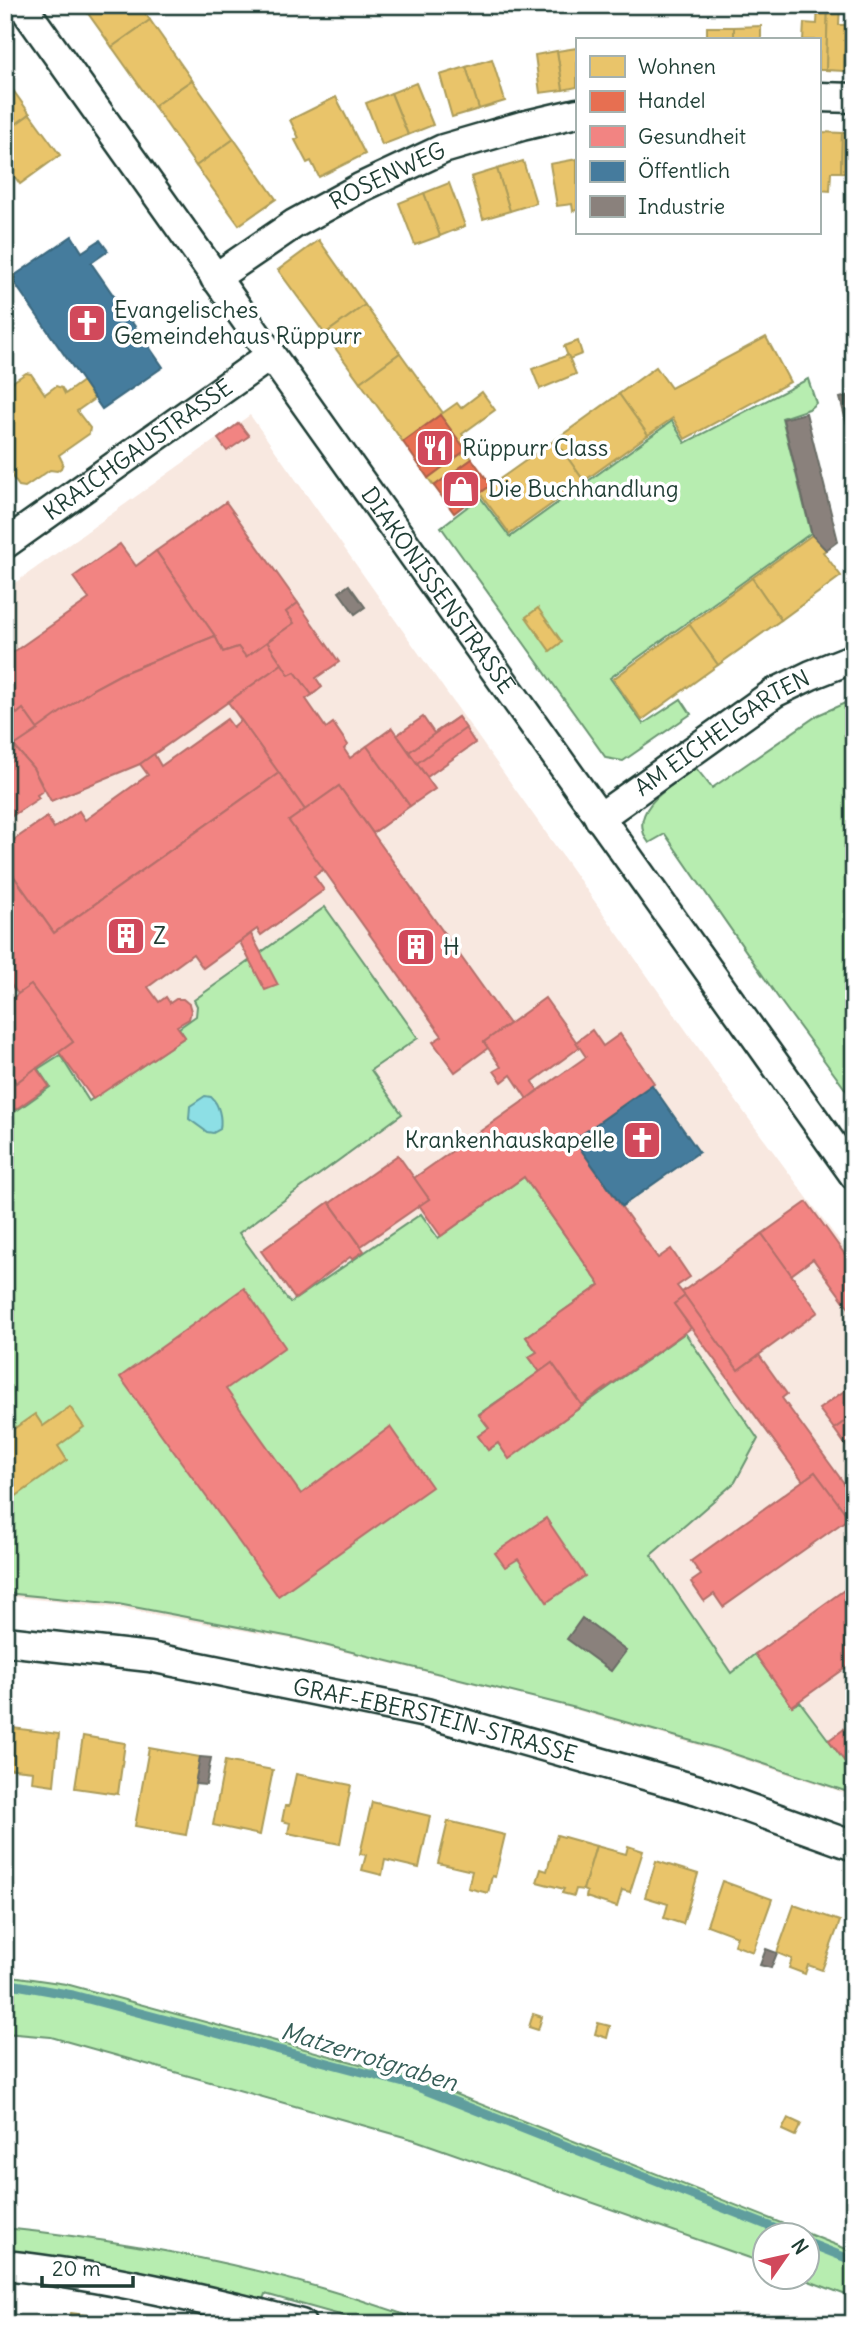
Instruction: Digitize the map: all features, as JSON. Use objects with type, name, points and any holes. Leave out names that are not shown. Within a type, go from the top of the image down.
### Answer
[{"type":"street","name":"DIAKONISSENSTRASSE","points":[[22,5],[854,1175]]},
{"type":"street","points":[[820,97],[854,98]]},
{"type":"street","name":"ROSENWEG","points":[[215,278],[294,224],[360,188],[443,149],[576,113]]},
{"type":"street","name":"KRAICHGAUSTRASSE","points":[[5,544],[271,355]]},
{"type":"street","name":"AM EICHELGARTEN","points":[[599,818],[774,693],[854,658]]},
{"type":"street","name":"GRAF-EBERSTEIN-STRASSE","points":[[5,1641],[150,1657],[426,1713],[698,1790],[854,1846]]},
{"type":"street","points":[[5,2265],[71,2272],[216,2302],[301,2324]]},
{"type":"shaded area","points":[[250,415],[746,1115],[854,1261],[854,1796],[715,1750],[552,1703],[296,1640],[118,1608],[5,1596],[5,590]]},
{"type":"green space","points":[[808,379],[816,403],[809,409],[782,418],[811,533],[610,678],[643,724],[681,699],[691,714],[623,761],[606,758],[441,527],[480,497],[510,537],[672,421],[685,443]]},
{"type":"green space","points":[[854,699],[854,1101],[779,999],[665,834],[649,843],[643,831],[643,820],[655,799],[696,768],[712,788],[818,715]]},
{"type":"green space","points":[[325,907],[418,1038],[371,1070],[402,1114],[239,1233],[290,1303],[421,1214],[438,1238],[524,1177],[600,1285],[526,1337],[537,1352],[529,1357],[540,1372],[479,1414],[489,1428],[478,1436],[488,1450],[498,1443],[509,1458],[685,1333],[758,1439],[735,1482],[651,1555],[731,1673],[755,1654],[792,1706],[800,1702],[854,1774],[854,1788],[851,1793],[716,1748],[576,1708],[296,1638],[118,1604],[5,1593],[5,1119],[50,1087],[38,1069],[60,1055],[89,1101],[185,1037],[179,1028],[196,1016],[197,1006],[194,1000]]},
{"type":"green space","points":[[5,1975],[66,1984],[422,2081],[773,2220],[750,2220],[750,2258],[415,2140],[51,2037],[5,2033]]},
{"type":"green space","points":[[5,2228],[113,2242],[221,2262],[327,2290],[430,2324],[372,2324],[265,2294],[262,2302],[5,2258]]},
{"type":"green space","points":[[820,2239],[854,2252],[854,2298],[820,2285]]},
{"type":"water","points":[[205,1096],[211,1097],[216,1103],[221,1120],[220,1129],[213,1133],[207,1132],[189,1119],[190,1106]]},
{"type":"building: Wohnen","points":[[82,5],[139,5],[150,20],[112,47]]},
{"type":"building: Wohnen","points":[[256,5],[287,5],[258,13]]},
{"type":"building: Wohnen","points":[[818,5],[828,5],[826,70],[820,70],[820,38],[803,38],[804,23],[817,24]]},
{"type":"building: Wohnen","points":[[828,5],[840,5],[839,25],[846,25],[844,71],[826,70]]},
{"type":"building: Wohnen","points":[[150,20],[192,80],[154,106],[112,47]]},
{"type":"building: Wohnen","points":[[846,25],[854,26],[854,72],[844,71]]},
{"type":"building: Wohnen","points":[[761,26],[761,38],[734,38],[734,27]]},
{"type":"building: Wohnen","points":[[707,27],[734,27],[734,38],[707,38]]},
{"type":"building: Wohnen","points":[[576,48],[576,87],[563,90],[557,51]]},
{"type":"building: Wohnen","points":[[557,51],[563,90],[540,93],[535,55]]},
{"type":"building: Wohnen","points":[[492,59],[505,101],[479,109],[466,67]]},
{"type":"building: Wohnen","points":[[466,67],[479,109],[452,117],[440,75]]},
{"type":"building: Wohnen","points":[[5,79],[30,114],[5,132]]},
{"type":"building: Wohnen","points":[[192,80],[234,139],[196,166],[154,106]]},
{"type":"building: Wohnen","points":[[416,83],[433,125],[408,135],[391,93]]},
{"type":"building: Wohnen","points":[[391,93],[408,135],[382,145],[366,103]]},
{"type":"building: Wohnen","points":[[336,97],[365,154],[319,177],[311,161],[307,163],[295,140],[299,138],[290,120]]},
{"type":"building: Wohnen","points":[[30,114],[60,155],[20,184],[5,163],[5,132]]},
{"type":"building: Wohnen","points":[[821,132],[842,133],[841,172],[831,172],[830,191],[820,190]]},
{"type":"building: Wohnen","points":[[842,133],[854,133],[854,173],[841,172]]},
{"type":"building: Wohnen","points":[[234,139],[276,199],[239,225],[196,166]]},
{"type":"building: Wohnen","points":[[576,159],[576,210],[573,211],[572,204],[557,206],[550,164]]},
{"type":"building: Wohnen","points":[[523,161],[536,203],[510,211],[497,169]]},
{"type":"building: Wohnen","points":[[497,169],[510,211],[483,219],[471,177]]},
{"type":"building: Wohnen","points":[[449,183],[465,226],[440,236],[424,193]]},
{"type":"building: Wohnen","points":[[424,193],[440,236],[415,245],[399,203]]},
{"type":"building: Wohnen","points":[[319,240],[365,305],[325,334],[278,270]]},
{"type":"building: Wohnen","points":[[365,305],[400,353],[360,382],[325,334]]},
{"type":"building: Wohnen","points":[[766,337],[790,382],[685,439],[673,418],[648,435],[619,394],[656,367],[671,388]]},
{"type":"building: Wohnen","points":[[578,341],[582,354],[569,359],[564,346]]},
{"type":"building: Wohnen","points":[[400,353],[443,413],[403,442],[360,382]]},
{"type":"building: Wohnen","points":[[568,355],[576,374],[540,389],[532,369]]},
{"type":"building: Wohnen","points":[[26,373],[31,374],[45,394],[56,386],[62,388],[65,394],[83,381],[94,399],[77,411],[90,428],[89,434],[59,455],[63,463],[61,468],[57,471],[50,470],[25,487],[19,486],[5,467],[5,387]]},
{"type":"building: Wohnen","points":[[482,392],[495,410],[462,434],[472,448],[467,452],[440,415],[457,403],[461,408]]},
{"type":"building: Wohnen","points":[[619,394],[648,435],[584,481],[555,440]]},
{"type":"building: Wohnen","points":[[555,440],[584,481],[510,534],[480,493]]},
{"type":"building: Wohnen","points":[[466,450],[472,459],[434,486],[428,478]]},
{"type":"building: Wohnen","points":[[812,535],[826,550],[823,552],[841,576],[781,620],[752,578]]},
{"type":"building: Wohnen","points":[[752,578],[781,620],[718,665],[689,624]]},
{"type":"building: Wohnen","points":[[538,608],[562,642],[550,651],[526,617]]},
{"type":"building: Wohnen","points":[[689,624],[718,665],[642,720],[613,679]]},
{"type":"building: Wohnen","points":[[70,1407],[84,1427],[58,1446],[67,1460],[5,1504],[5,1435],[35,1414],[43,1426]]},
{"type":"building: Wohnen","points":[[5,1727],[59,1734],[54,1785],[32,1782],[33,1771],[5,1768]]},
{"type":"building: Wohnen","points":[[83,1736],[125,1743],[118,1794],[75,1788]]},
{"type":"building: Wohnen","points":[[149,1748],[200,1757],[186,1835],[135,1826]]},
{"type":"building: Wohnen","points":[[225,1761],[273,1770],[260,1835],[213,1825]]},
{"type":"building: Wohnen","points":[[296,1774],[351,1785],[340,1844],[288,1833],[290,1823],[282,1821],[285,1806],[289,1806]]},
{"type":"building: Wohnen","points":[[372,1802],[430,1816],[419,1868],[385,1860],[382,1875],[362,1870],[366,1855],[360,1854]]},
{"type":"building: Wohnen","points":[[448,1821],[505,1835],[495,1877],[492,1876],[488,1893],[468,1888],[472,1871],[438,1863]]},
{"type":"building: Wohnen","points":[[557,1835],[596,1846],[583,1890],[576,1889],[574,1896],[562,1893],[564,1889],[537,1882],[541,1869],[547,1871]]},
{"type":"building: Wohnen","points":[[596,1846],[626,1854],[628,1846],[643,1851],[630,1892],[622,1890],[617,1907],[586,1897],[587,1892],[583,1890]]},
{"type":"building: Wohnen","points":[[656,1861],[698,1874],[683,1924],[664,1918],[668,1904],[645,1897]]},
{"type":"building: Wohnen","points":[[722,1881],[772,1899],[753,1952],[734,1945],[737,1936],[707,1925]]},
{"type":"building: Wohnen","points":[[794,1905],[840,1921],[822,1970],[808,1965],[805,1974],[789,1968],[792,1959],[777,1953]]},
{"type":"building: Wohnen","points":[[533,2014],[542,2017],[538,2030],[529,2027]]},
{"type":"building: Wohnen","points":[[598,2023],[610,2026],[607,2038],[595,2034]]},
{"type":"building: Wohnen","points":[[788,2118],[801,2124],[795,2136],[782,2130]]},
{"type":"building: Wohnen","points":[[71,2313],[100,2317],[99,2324],[69,2324]]},
{"type":"building: Handel","name":"Rüppurr Class","points":[[440,415],[466,450],[428,478],[403,442]]},
{"type":"building: Handel","name":"Die Buchhandlung","points":[[472,459],[491,485],[454,513],[434,486]]},
{"type":"building: Gesundheit","points":[[239,423],[249,436],[227,451],[218,439]]},
{"type":"building: Gesundheit","points":[[226,502],[298,603],[286,612],[294,623],[246,657],[238,647],[223,652],[215,636],[156,551]]},
{"type":"building: Gesundheit","points":[[120,544],[136,566],[156,551],[215,636],[121,674],[93,689],[38,730],[23,709],[17,714],[5,698],[5,658],[89,599],[73,577]]},
{"type":"building: Gesundheit","points":[[298,603],[339,662],[316,678],[322,687],[312,695],[295,672],[289,675],[267,642],[294,623],[286,612]]},
{"type":"building: Gesundheit","points":[[215,636],[223,652],[238,647],[246,657],[267,642],[282,664],[140,764],[51,801],[33,768],[14,746],[93,689],[121,674]]},
{"type":"building: Gesundheit","points":[[282,664],[289,675],[295,672],[312,695],[306,699],[326,728],[333,723],[348,745],[344,749],[350,758],[367,746],[410,806],[373,833],[339,786],[305,810],[228,702]]},
{"type":"building: Gesundheit","points":[[5,698],[17,714],[23,709],[38,730],[14,746],[33,768],[44,790],[37,795],[39,798],[9,818],[5,813]]},
{"type":"building: Gesundheit","points":[[423,717],[434,733],[458,717],[475,743],[427,777],[397,735]]},
{"type":"building: Gesundheit","points":[[458,717],[466,728],[417,763],[409,752]]},
{"type":"building: Gesundheit","points":[[227,719],[233,727],[241,720],[279,773],[54,933],[5,864],[5,846],[47,817],[54,828],[79,811],[85,820],[148,775],[140,764],[154,754],[161,766]]},
{"type":"building: Gesundheit","points":[[392,728],[435,789],[410,806],[367,746]]},
{"type":"building: Gesundheit","name":"Z","points":[[279,773],[305,810],[289,821],[324,869],[314,876],[324,890],[261,935],[257,929],[203,968],[193,954],[148,987],[159,1002],[166,997],[170,1003],[183,999],[189,1004],[189,1019],[177,1026],[185,1037],[93,1099],[59,1052],[73,1042],[31,985],[18,994],[5,977],[5,864],[54,933]]},
{"type":"building: Gesundheit","name":"H","points":[[339,786],[509,1024],[484,1042],[488,1048],[455,1072],[433,1042],[442,1036],[289,821]]},
{"type":"building: Gesundheit","points":[[251,934],[278,985],[265,990],[240,942]]},
{"type":"building: Gesundheit","points":[[31,985],[73,1042],[16,1083],[5,1068],[5,1003]]},
{"type":"building: Gesundheit","points":[[545,998],[580,1047],[532,1082],[538,1090],[527,1099],[511,1075],[502,1082],[494,1071],[501,1067],[484,1042]]},
{"type":"building: Gesundheit","points":[[592,1030],[603,1046],[620,1034],[654,1083],[574,1140],[658,1258],[671,1249],[690,1277],[677,1286],[685,1296],[674,1304],[691,1328],[582,1405],[552,1363],[540,1372],[529,1357],[537,1352],[526,1337],[600,1285],[524,1177],[441,1236],[419,1205],[429,1199],[414,1178],[586,1057],[576,1042]]},
{"type":"building: Gesundheit","points":[[5,1068],[16,1083],[36,1068],[49,1086],[5,1117]]},
{"type":"building: Gesundheit","points":[[398,1155],[429,1199],[361,1246],[330,1203]]},
{"type":"building: Gesundheit","points":[[329,1202],[364,1251],[352,1259],[350,1257],[295,1299],[261,1251]]},
{"type":"building: Gesundheit","points":[[807,1202],[854,1267],[854,1315],[813,1259],[791,1275],[762,1234]]},
{"type":"building: Gesundheit","points":[[762,1234],[818,1312],[738,1370],[682,1292]]},
{"type":"building: Gesundheit","points":[[244,1288],[285,1347],[226,1389],[301,1494],[390,1427],[432,1487],[278,1596],[120,1377]]},
{"type":"building: Gesundheit","points":[[685,1296],[738,1370],[759,1355],[787,1394],[782,1398],[854,1497],[854,1525],[815,1472],[803,1481],[674,1304]]},
{"type":"building: Gesundheit","points":[[552,1363],[582,1406],[509,1459],[498,1443],[488,1450],[478,1436],[489,1428],[479,1415]]},
{"type":"building: Gesundheit","points":[[854,1384],[854,1415],[834,1429],[819,1409]]},
{"type":"building: Gesundheit","points":[[854,1415],[854,1457],[834,1429]]},
{"type":"building: Gesundheit","points":[[815,1472],[849,1518],[723,1607],[714,1594],[704,1601],[691,1582],[701,1575],[691,1561]]},
{"type":"building: Gesundheit","points":[[546,1518],[585,1576],[547,1602],[518,1559],[505,1567],[495,1553]]},
{"type":"building: Gesundheit","points":[[854,1583],[854,1662],[792,1706],[755,1654]]},
{"type":"building: Gesundheit","points":[[854,1722],[854,1774],[829,1740]]},
{"type":"building: Öffentlich","name":"Evangelisches Gemeindehaus Rüppurr","points":[[72,236],[82,252],[100,240],[108,251],[91,263],[163,367],[102,409],[11,278]]},
{"type":"building: Öffentlich","points":[[652,1085],[699,1152],[622,1206],[574,1140]]},
{"type":"building: Industrie","points":[[854,394],[854,451],[840,398]]},
{"type":"building: Industrie","points":[[806,413],[838,541],[826,550],[812,535],[783,419]]},
{"type":"building: Industrie","points":[[349,585],[365,607],[355,614],[339,592]]},
{"type":"building: Industrie","points":[[582,1618],[626,1651],[611,1671],[567,1639]]},
{"type":"building: Industrie","points":[[200,1757],[211,1758],[206,1785],[195,1784]]},
{"type":"building: Industrie","points":[[766,1949],[777,1953],[771,1968],[760,1965]]},
{"type":"waterway","name":"Matzerrotgraben","points":[[5,1983],[73,1995],[415,2086],[754,2220]]},
{"type":"waterway","name":"Matzerrotgraben","points":[[820,2248],[854,2261]]},
{"type":"place","name":"Evangelisches Gemeindehaus Rüppurr","points":[[87,323]]},
{"type":"place","name":"Rüppurr Class","points":[[435,448]]},
{"type":"place","name":"Die Buchhandlung","points":[[461,489]]},
{"type":"place","name":"Z","points":[[126,936]]},
{"type":"place","name":"H","points":[[416,947]]},
{"type":"place","name":"Krankenhauskapelle","points":[[642,1140]]}]
